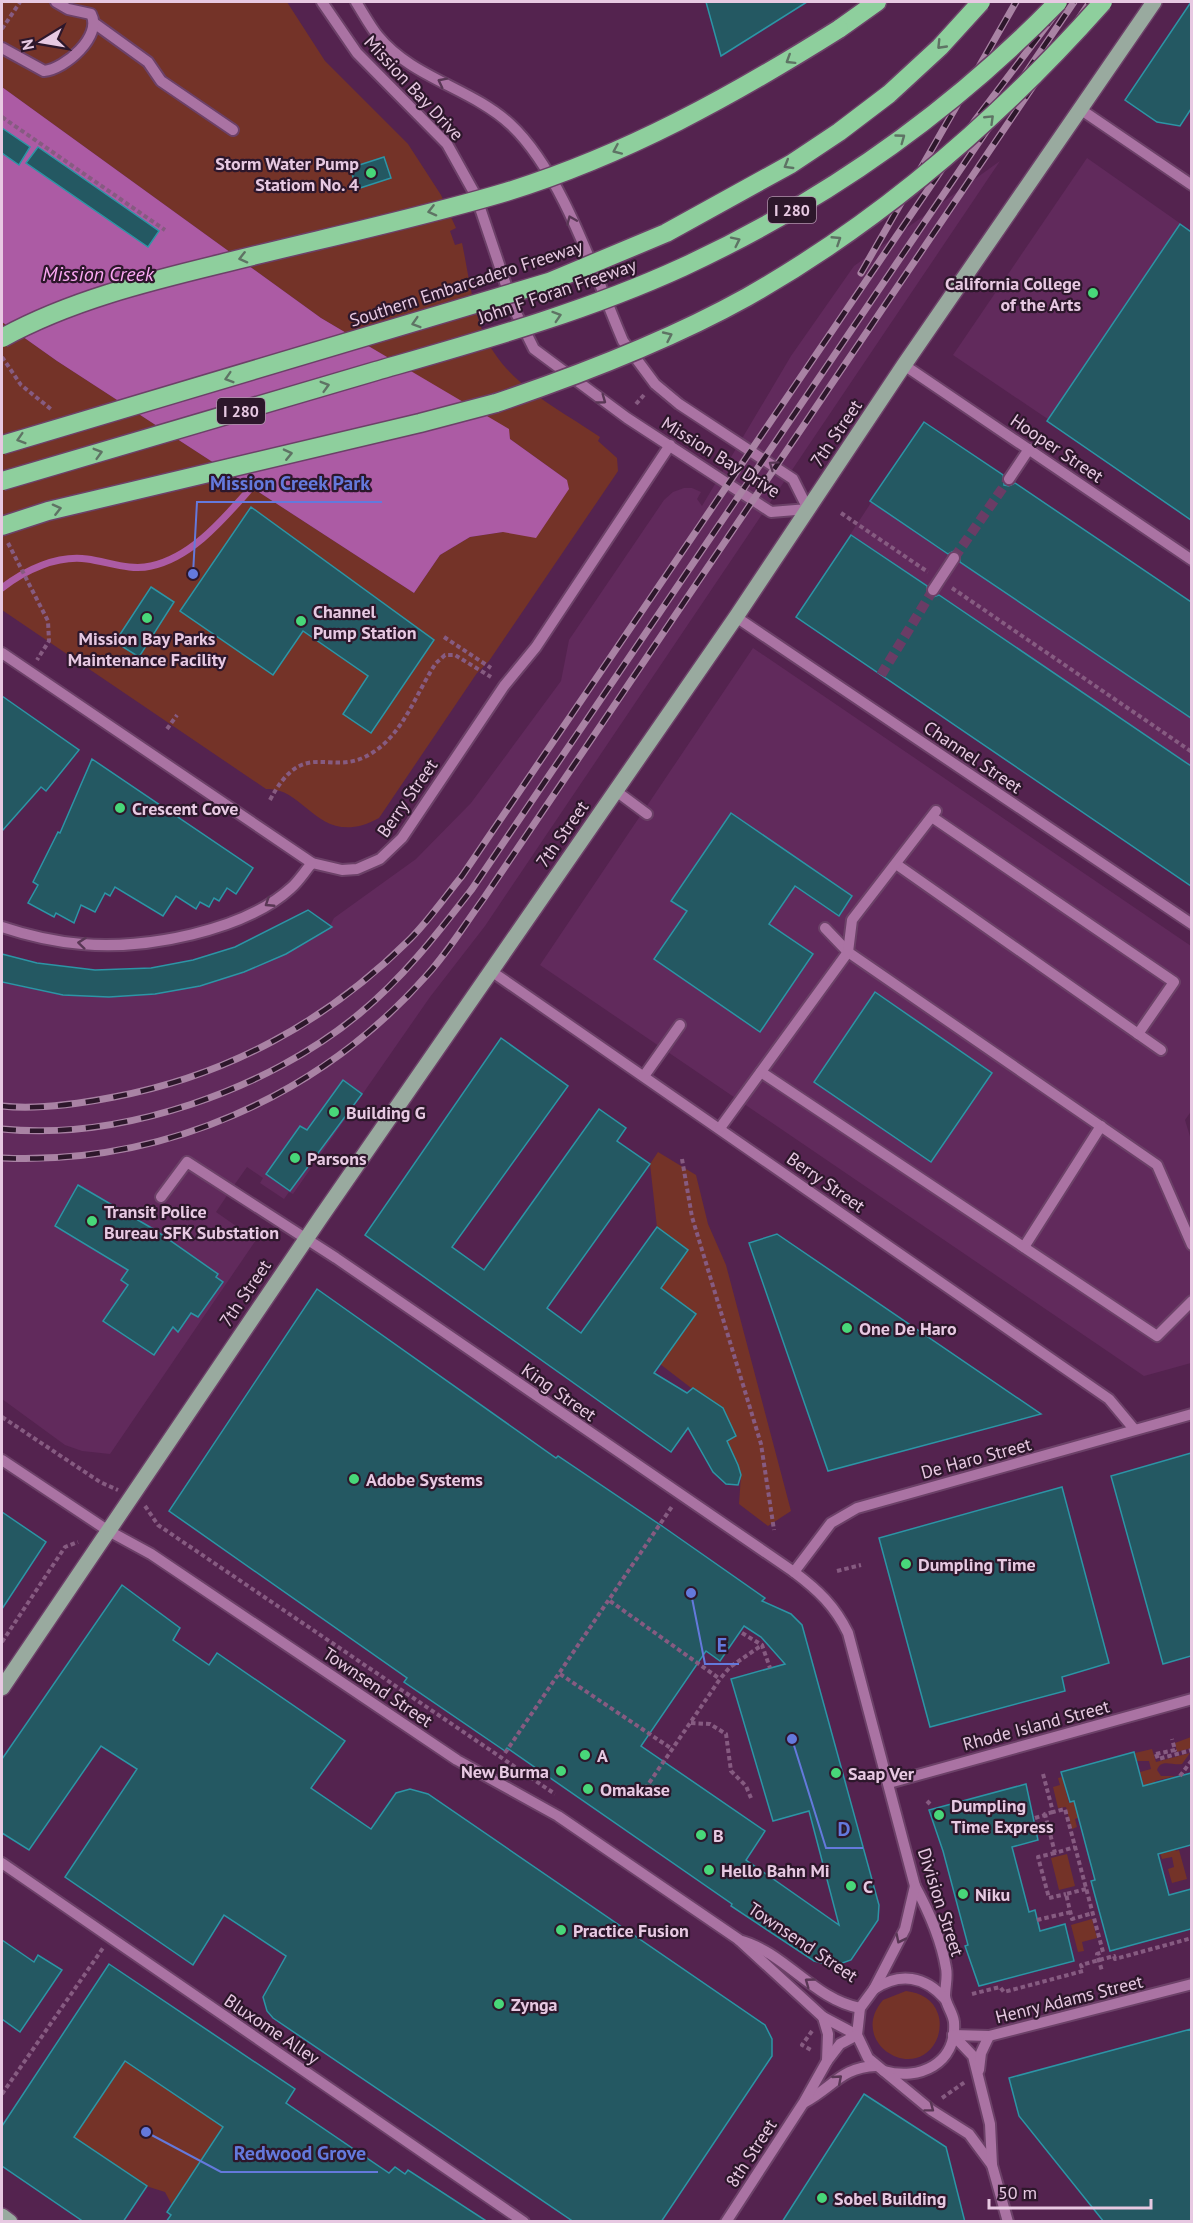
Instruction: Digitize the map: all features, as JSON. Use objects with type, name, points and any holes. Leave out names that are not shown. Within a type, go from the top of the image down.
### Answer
[{"type":"highway","points":[[2,338],[67,309],[125,289],[458,205],[556,175],[653,135],[741,90],[839,29],[877,2]]},
{"type":"highway","name":"Southern Embarcadero Freeway","points":[[2,445],[549,282],[666,233],[781,170],[839,132],[906,78],[940,47],[981,2]]},
{"type":"highway","name":"John F Foran Freeway","points":[[2,482],[561,315],[682,267],[747,235],[860,167],[972,83],[1058,2]]},
{"type":"highway","points":[[2,526],[59,508],[496,403],[597,367],[673,334],[746,297],[800,265],[898,197],[975,134],[1038,72],[1103,2]]},
{"type":"main road","name":"7th Street","points":[[2,1688],[107,1530],[736,617],[904,365],[1154,2]]},
{"type":"main road","points":[[2,2216],[10,2222]]},
{"type":"street","points":[[2,48],[44,71],[53,70],[91,37],[94,23],[91,14],[68,9],[56,2]]},
{"type":"street","name":"Mission Bay Drive","points":[[322,2],[357,53],[424,118],[453,153],[476,196],[514,309],[534,348],[627,418],[771,512],[808,509],[793,479],[679,404],[655,384],[635,361],[623,341],[552,180],[524,138],[477,100],[425,73],[393,51],[378,36],[356,2]]},
{"type":"street","points":[[94,23],[148,62],[160,81],[233,130]]},
{"type":"street","points":[[1080,109],[1191,185]]},
{"type":"street","name":"Hooper Street","points":[[904,365],[1191,560]]},
{"type":"street","name":"Berry Street","points":[[2,653],[312,863],[342,870],[357,869],[369,865],[391,851],[504,686],[536,647],[669,445]]},
{"type":"street","points":[[1009,479],[1029,449]]},
{"type":"street","points":[[933,590],[954,558]]},
{"type":"street","name":"Channel Street","points":[[736,617],[1191,924]]},
{"type":"street","points":[[616,790],[647,813]]},
{"type":"street","points":[[720,1128],[848,952],[852,920],[934,814],[1174,982],[1138,1034]]},
{"type":"street","points":[[2,927],[81,944],[124,945],[164,939],[250,915],[291,889],[312,863]]},
{"type":"street","points":[[896,864],[1161,1050]]},
{"type":"street","points":[[825,928],[848,952],[1157,1165],[1191,1245]]},
{"type":"street","name":"Berry Street","points":[[491,971],[1109,1399],[1134,1429]]},
{"type":"street","points":[[644,1076],[680,1025]]},
{"type":"street","points":[[761,1072],[1156,1335],[1191,1301]]},
{"type":"street","points":[[1024,1247],[1101,1126]]},
{"type":"street","name":"King Street","points":[[161,1197],[187,1162],[306,1239],[794,1572]]},
{"type":"street","name":"De Haro Street","points":[[794,1572],[831,1523],[856,1508],[1191,1414]]},
{"type":"street","name":"Townsend Street","points":[[2,1460],[107,1530],[151,1554],[458,1760],[558,1816],[738,1939],[823,2017],[857,2035]]},
{"type":"street","name":"Division Street","points":[[794,1572],[826,1598],[837,1612],[848,1633],[915,1886],[933,1919],[946,1970],[945,1999],[951,2010],[953,2035]]},
{"type":"street","name":"Rhode Island Street","points":[[889,1783],[1191,1699]]},
{"type":"street","name":"Bluxome Alley","points":[[2,1863],[524,2222]]},
{"type":"street","points":[[915,1886],[905,1929],[874,1989],[860,2008],[857,2035],[862,2050],[880,2068],[932,2110],[969,2134],[992,2165]]},
{"type":"street","name":"Townsend Street","points":[[738,1939],[758,1945],[835,2001],[860,2008]]},
{"type":"street","points":[[874,1989],[895,1979],[906,1978],[928,1984],[945,1999]]},
{"type":"street","name":"Henry Adams Street","points":[[953,2035],[989,2036],[1191,1984]]},
{"type":"street","points":[[823,2017],[828,2034],[827,2061]]},
{"type":"street","name":"8th Street","points":[[726,2222],[804,2103],[827,2061],[840,2044],[857,2035]]},
{"type":"street","points":[[880,2068],[910,2076],[930,2069],[945,2055],[953,2035],[973,2056],[973,2078],[990,2124],[992,2165],[1008,2222]]},
{"type":"street","points":[[973,2078],[989,2036]]},
{"type":"street","name":"8th Street","points":[[804,2103],[821,2093],[850,2069],[880,2068]]},
{"type":"path","points":[[2,30],[20,2]]},
{"type":"path","points":[[2,117],[165,230]]},
{"type":"path","points":[[636,404],[644,395]]},
{"type":"path","points":[[841,513],[1191,752]]},
{"type":"path","points":[[14,555],[48,621],[50,631],[49,641],[29,671]]},
{"type":"path","points":[[444,637],[491,668]]},
{"type":"path","points":[[270,800],[276,788],[299,764],[308,761],[355,760],[382,746],[394,734],[436,663],[446,655],[455,655],[504,686]]},
{"type":"path","points":[[167,729],[177,715]]},
{"type":"path","points":[[682,1159],[692,1217],[761,1444],[774,1530]]},
{"type":"path","points":[[2,1417],[100,1482]]},
{"type":"path","points":[[506,1753],[679,1495]]},
{"type":"path","name":"Townsend Street","points":[[158,1525],[561,1798]]},
{"type":"path","points":[[2,1642],[65,1547],[107,1530]]},
{"type":"path","points":[[837,1571],[861,1565]]},
{"type":"path","points":[[610,1601],[720,1679]]},
{"type":"path","points":[[742,1633],[762,1646],[770,1668]]},
{"type":"path","points":[[645,1789],[730,1666],[762,1646]]},
{"type":"path","points":[[560,1674],[672,1749]]},
{"type":"path","points":[[690,1723],[710,1724],[726,1734],[732,1771],[746,1786],[752,1798]]},
{"type":"path","points":[[1172,1739],[1175,1750],[1156,1754],[1158,1759],[1191,1750]]},
{"type":"path","points":[[1180,1776],[1191,1760]]},
{"type":"path","points":[[1043,1773],[1053,1812]]},
{"type":"path","points":[[1035,1818],[1065,1809],[1103,1952],[1097,1954],[1102,1971]]},
{"type":"path","points":[[1045,1815],[1055,1853]]},
{"type":"path","points":[[1075,1847],[1038,1857],[1049,1898],[1086,1888]]},
{"type":"path","points":[[1066,1894],[1072,1919],[1093,1913]]},
{"type":"path","points":[[1037,1920],[1071,1912]]},
{"type":"path","points":[[1095,1923],[1102,1922]]},
{"type":"path","points":[[2,2094],[110,1938]]},
{"type":"path","points":[[972,1994],[1000,1987],[1004,1992],[1083,1971],[1081,1965],[1114,1956],[1115,1959],[1191,1938]]},
{"type":"path","points":[[813,2029],[802,2045],[813,2051]]},
{"type":"path","points":[[939,2101],[973,2078]]},
{"type":"shaded area","points":[[2,2],[287,2],[325,61],[408,144],[441,195],[456,228],[450,231],[455,245],[462,243],[477,315],[495,354],[505,367],[530,390],[600,437],[598,441],[617,458],[618,471],[379,818],[359,826],[342,827],[327,823],[292,797],[280,791],[266,789],[2,610],[2,322],[57,361],[414,593],[440,555],[470,537],[503,532],[567,480],[510,439],[508,429],[321,318],[2,87]]},
{"type":"shaded area","name":"California College of the Arts","points":[[1087,158],[1191,231],[1191,516],[953,355]]},
{"type":"shaded area","points":[[1000,161],[485,926],[430,997],[293,1194],[289,1192],[284,1199],[260,1183],[263,1178],[247,1167],[230,1191],[216,1212],[256,1240],[110,1454],[82,1451],[65,1445],[2,1399],[2,982],[63,995],[286,954],[328,930],[334,918],[416,859],[471,803],[561,681],[569,640],[664,500],[673,492],[692,488],[701,492],[697,499],[702,506],[791,356],[854,266]]},
{"type":"shaded area","points":[[924,422],[1191,602],[1191,886],[796,617]]},
{"type":"shaded area","points":[[753,648],[1191,946],[1192,1110],[1185,1120],[1192,1143],[1191,1363],[1144,1376],[540,965]]},
{"type":"shaded area","points":[[658,1152],[696,1175],[708,1224],[726,1265],[791,1511],[768,1526],[739,1504],[741,1475],[727,1441],[736,1436],[725,1414],[660,1364],[696,1314],[660,1289],[688,1250],[657,1227],[650,1164]]},
{"type":"shaded area","points":[[1191,1737],[1191,1748],[1177,1752],[1175,1743]]},
{"type":"shaded area","points":[[1152,1749],[1156,1762],[1190,1753],[1182,1764],[1161,1764],[1157,1770],[1161,1776],[1176,1776],[1155,1781],[1157,1790],[1146,1793],[1140,1772],[1151,1769],[1149,1761],[1137,1761],[1135,1753]]},
{"type":"shaded area","points":[[1062,1777],[1069,1803],[1076,1801],[1080,1817],[1075,1819],[1077,1827],[1072,1829],[1066,1807],[1058,1808],[1053,1787],[1060,1785],[1058,1778]]},
{"type":"shaded area","points":[[1175,1846],[1176,1851],[1179,1850],[1187,1879],[1172,1883],[1168,1869],[1174,1867],[1172,1857],[1162,1859],[1159,1850]]},
{"type":"shaded area","points":[[1067,1854],[1075,1886],[1059,1890],[1051,1858]]},
{"type":"shaded area","points":[[1092,1919],[1097,1938],[1082,1942],[1084,1951],[1078,1952],[1071,1925]]},
{"type":"shaded area","points":[[906,1991],[917,1993],[930,2001],[940,2020],[936,2041],[926,2053],[913,2059],[900,2058],[888,2052],[878,2043],[873,2030],[874,2016],[883,2000]]},
{"type":"shaded area","points":[[125,2061],[223,2127],[172,2205],[165,2192],[146,2186],[70,2135]]},
{"type":"water","name":"Mission Creek","points":[[2,87],[321,318],[509,429],[510,439],[567,480],[569,489],[536,538],[503,532],[470,537],[440,555],[414,593],[57,361],[2,322]]},
{"type":"building","points":[[706,2],[807,2],[721,56]]},
{"type":"building","points":[[1191,2],[1191,109],[1180,126],[1157,122],[1125,100]]},
{"type":"building","points":[[2,128],[30,147],[19,165],[2,153]]},
{"type":"building","points":[[38,147],[159,231],[148,247],[26,163]]},
{"type":"building","name":"Storm Water Pump Statiom No. 4","points":[[384,157],[391,178],[357,189],[350,168]]},
{"type":"building","points":[[1180,224],[1191,232],[1191,520],[1047,421]]},
{"type":"building","points":[[924,422],[1003,475],[1004,485],[1009,486],[1015,483],[1191,602],[1191,718],[960,562],[959,552],[954,551],[948,554],[870,501]]},
{"type":"building","name":"Channel Pump Station","points":[[251,507],[434,640],[371,733],[343,714],[368,676],[303,631],[273,675],[180,611]]},
{"type":"building","points":[[851,535],[927,586],[928,596],[939,595],[1191,766],[1191,886],[796,617]]},
{"type":"building","name":"Mission Bay Parks Maintenance Facility","points":[[151,587],[174,602],[139,657],[115,642]]},
{"type":"building","points":[[2,696],[79,750],[46,791],[41,787],[2,831]]},
{"type":"building","name":"Crescent Cove","points":[[92,759],[253,868],[236,894],[227,888],[219,901],[214,898],[209,907],[200,902],[196,909],[176,896],[163,916],[115,887],[110,896],[105,893],[95,912],[81,905],[74,923],[56,913],[54,917],[28,903],[38,885],[33,882],[58,832],[60,833]]},
{"type":"building","points":[[731,813],[852,896],[839,916],[795,886],[769,924],[813,954],[760,1032],[654,959],[687,911],[671,901]]},
{"type":"building","points":[[308,910],[332,927],[286,954],[244,972],[200,986],[155,994],[109,997],[63,995],[2,982],[2,954],[37,963],[95,970],[151,968],[193,960],[235,947]]},
{"type":"building","points":[[875,992],[992,1073],[931,1162],[814,1082]]},
{"type":"building","points":[[501,1038],[568,1086],[452,1247],[484,1270],[599,1109],[626,1128],[617,1141],[650,1164],[547,1308],[581,1333],[657,1227],[688,1250],[661,1288],[696,1314],[654,1373],[687,1393],[693,1388],[723,1408],[736,1436],[727,1441],[741,1475],[738,1485],[726,1484],[713,1472],[688,1428],[671,1452],[365,1235]]},
{"type":"building","points":[[343,1080],[362,1094],[290,1191],[266,1174],[300,1126],[307,1130]]},
{"type":"building","points":[[78,1185],[155,1230],[218,1274],[216,1277],[223,1282],[198,1317],[191,1313],[178,1332],[173,1327],[154,1355],[103,1321],[128,1285],[121,1280],[128,1270],[55,1226]]},
{"type":"building","name":"One De Haro","points":[[777,1234],[1041,1414],[828,1471],[749,1243]]},
{"type":"building","points":[[317,1289],[556,1458],[558,1456],[765,1598],[762,1601],[791,1614],[802,1625],[879,1905],[878,1920],[851,1960],[834,1966],[814,1961],[731,1906],[732,1904],[507,1748],[505,1751],[404,1682],[407,1678],[169,1511]],"holes":[[[744,1626],[761,1637],[785,1664],[731,1679],[773,1821],[809,1811],[839,1925],[746,1860],[765,1831],[641,1746],[706,1651],[720,1661]]]},
{"type":"building","points":[[1191,1453],[1191,1656],[1163,1664],[1111,1476]]},
{"type":"building","points":[[1062,1487],[1109,1663],[1062,1677],[1065,1691],[930,1727],[879,1538]]},
{"type":"building","points":[[2,1512],[46,1542],[2,1609]]},
{"type":"building","name":"Zynga","points":[[122,1585],[180,1628],[173,1640],[209,1665],[217,1653],[345,1741],[311,1788],[371,1829],[396,1793],[410,1789],[428,1794],[765,2025],[772,2039],[772,2056],[661,2222],[574,2222],[273,2018],[267,2011],[263,1997],[286,1956],[224,1915],[193,1965],[65,1877],[137,1769],[101,1746],[29,1850],[2,1833],[2,1759]]},
{"type":"building","points":[[1134,1752],[1143,1786],[1191,1773],[1191,1845],[1158,1854],[1169,1895],[1191,1889],[1191,1929],[1110,1951],[1091,1881],[1095,1880],[1074,1801],[1070,1802],[1061,1772]]},
{"type":"building","points":[[1026,1784],[1038,1840],[1012,1847],[1029,1912],[1035,1910],[1040,1931],[1065,1924],[1074,1961],[979,1986],[965,1946],[968,1945],[943,1851],[929,1810]]},
{"type":"building","points":[[2,1940],[34,1962],[38,1955],[62,1970],[20,2032],[2,2019]]},
{"type":"building","points":[[109,1964],[295,2089],[286,2103],[389,2173],[395,2167],[405,2174],[408,2170],[488,2222],[166,2222],[171,2215],[167,2212],[223,2127],[125,2061],[74,2137],[147,2186],[123,2222],[84,2222],[2,2166],[2,2126]]},
{"type":"building","points":[[1191,2029],[1191,2222],[1104,2222],[1019,2116],[1009,2078]]},
{"type":"building","points":[[864,2094],[946,2147],[965,2222],[782,2222]]},
{"type":"waterway","points":[[2,588],[31,570],[64,559],[87,559],[135,567],[151,566],[166,561],[181,554],[207,534],[252,487]]},
{"type":"tunnel","points":[[954,558],[1009,479]]},
{"type":"tunnel","points":[[881,675],[933,590]]},
{"type":"railway","points":[[861,273],[1016,2]]},
{"type":"railway","points":[[2,1129],[48,1131],[95,1127],[143,1118],[237,1087],[281,1066],[322,1041],[359,1014],[405,970],[472,889],[1074,2]]},
{"type":"railway","points":[[2,1158],[62,1157],[121,1150],[179,1135],[234,1115],[288,1088],[338,1056],[384,1018],[427,975],[484,898],[1090,2]]},
{"type":"railway","points":[[2,1106],[58,1106],[114,1097],[155,1088],[235,1060],[272,1042],[343,997],[376,971],[414,935],[462,876],[976,119],[1060,8]]},
{"type":"place","name":"Storm Water Pump Statiom No. 4","points":[[371,173]]},
{"type":"place","name":"California College of the Arts","points":[[1093,293]]},
{"type":"place","name":"Mission Creek Park","points":[[193,574]]},
{"type":"place","name":"Mission Bay Parks Maintenance Facility","points":[[147,618]]},
{"type":"place","name":"Channel Pump Station","points":[[301,621]]},
{"type":"place","name":"Crescent Cove","points":[[120,808]]},
{"type":"place","name":"Building G","points":[[334,1112]]},
{"type":"place","name":"Parsons","points":[[295,1158]]},
{"type":"place","name":"Transit Police Bureau SFK Substation","points":[[92,1221]]},
{"type":"place","name":"One De Haro","points":[[847,1328]]},
{"type":"place","name":"Adobe Systems","points":[[354,1479]]},
{"type":"place","name":"Dumpling Time","points":[[906,1564]]},
{"type":"place","name":"E","points":[[691,1593]]},
{"type":"place","name":"D","points":[[792,1739]]},
{"type":"place","name":"A","points":[[585,1755]]},
{"type":"place","name":"New Burma","points":[[561,1771]]},
{"type":"place","name":"Saap Ver","points":[[836,1773]]},
{"type":"place","name":"Omakase","points":[[588,1789]]},
{"type":"place","name":"Dumpling Time Express","points":[[939,1815]]},
{"type":"place","name":"B","points":[[701,1835]]},
{"type":"place","name":"Hello Bahn Mi","points":[[709,1870]]},
{"type":"place","name":"C","points":[[851,1886]]},
{"type":"place","name":"Niku","points":[[963,1894]]},
{"type":"place","name":"Practice Fusion","points":[[561,1930]]},
{"type":"place","name":"Zynga","points":[[499,2004]]},
{"type":"place","name":"Redwood Grove","points":[[146,2132]]},
{"type":"place","name":"Sobel Building","points":[[822,2198]]}]
